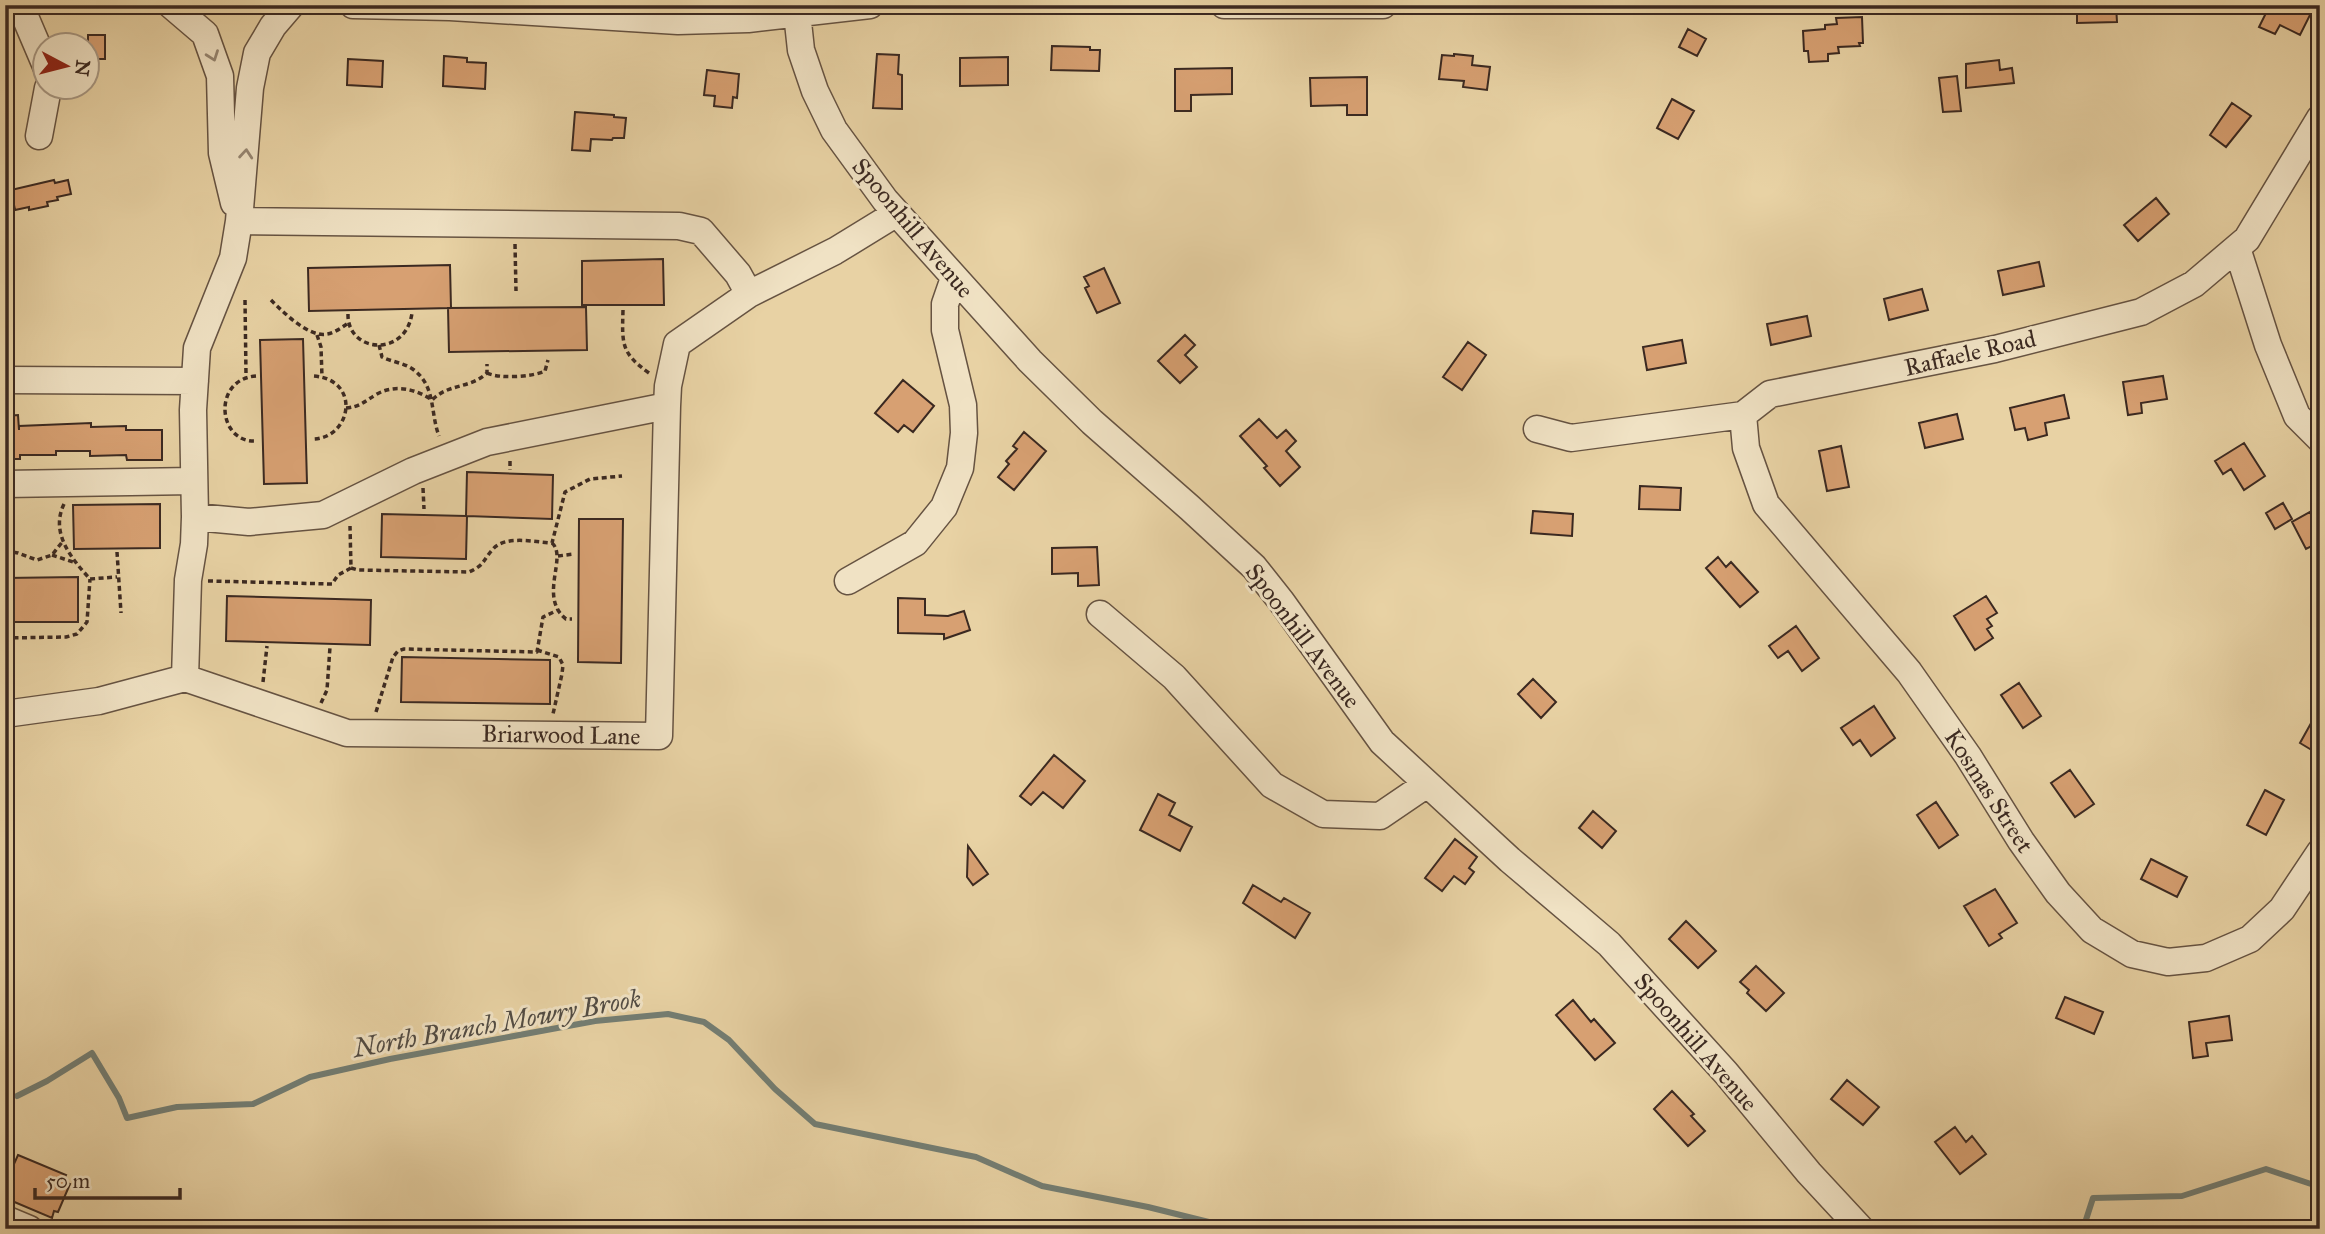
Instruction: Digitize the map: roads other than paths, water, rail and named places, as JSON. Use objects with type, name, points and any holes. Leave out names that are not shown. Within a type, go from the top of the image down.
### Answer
[{"type":"street","points":[[20,5],[32,33]]},
{"type":"street","points":[[171,5],[205,34],[220,76],[222,153],[239,221]]},
{"type":"street","points":[[7,702],[99,701],[185,678],[188,580],[195,517],[193,481],[197,348],[233,258],[239,221],[250,89],[257,53],[273,26],[291,5]]},
{"type":"street","points":[[353,5],[599,11],[702,21],[748,19],[870,5]]},
{"type":"street","points":[[1224,5],[1383,5]]},
{"type":"street","name":"Spoonhill Avenue","points":[[797,13],[801,50],[814,91],[834,130],[897,213],[1000,330],[1061,392],[1254,567],[1382,743],[1510,860],[1577,915],[1624,960],[1726,1073],[1801,1165],[1861,1229]]},
{"type":"street","points":[[39,136],[45,102]]},
{"type":"street","name":"Raffaele Road","points":[[1537,429],[1571,438],[1743,415],[1770,394],[1995,349],[2141,312],[2194,284],[2247,239],[2320,118]]},
{"type":"street","name":"Briarwood Lane","points":[[185,678],[347,733],[659,736],[667,406],[668,386],[677,344],[749,294],[835,251],[897,213]]},
{"type":"street","points":[[239,221],[679,226],[701,231],[738,274],[749,294]]},
{"type":"street","points":[[2237,248],[2268,345],[2297,416],[2320,439]]},
{"type":"street","points":[[848,581],[915,543],[944,507],[960,468],[964,433],[963,405],[945,330],[945,304],[954,278]]},
{"type":"street","points":[[5,380],[195,381]]},
{"type":"street","points":[[195,517],[248,522],[323,515],[413,471],[486,442],[667,406]]},
{"type":"street","name":"Kosmas Street","points":[[1743,415],[1746,448],[1766,504],[1909,672],[1968,756],[2021,841],[2058,893],[2092,930],[2132,954],[2168,962],[2206,958],[2250,939],[2282,909],[2320,852]]},
{"type":"street","points":[[5,484],[193,481]]},
{"type":"street","points":[[1100,614],[1174,677],[1272,785],[1323,814],[1380,816],[1426,784]]},
{"type":"street","points":[[5,1219],[29,1229]]},
{"type":"waterway","name":"North Branch Mowry Brook","points":[[17,1096],[92,1053],[119,1098],[127,1118],[177,1107],[253,1104],[310,1077],[390,1059],[595,1021],[668,1014],[704,1022],[729,1040],[775,1089],[815,1124],[976,1157],[1042,1186],[1148,1207],[1237,1229]]},
{"type":"waterway","name":"North Branch Mowry Brook","points":[[2083,1229],[2093,1198],[2182,1196],[2266,1169],[2320,1187]]}]
